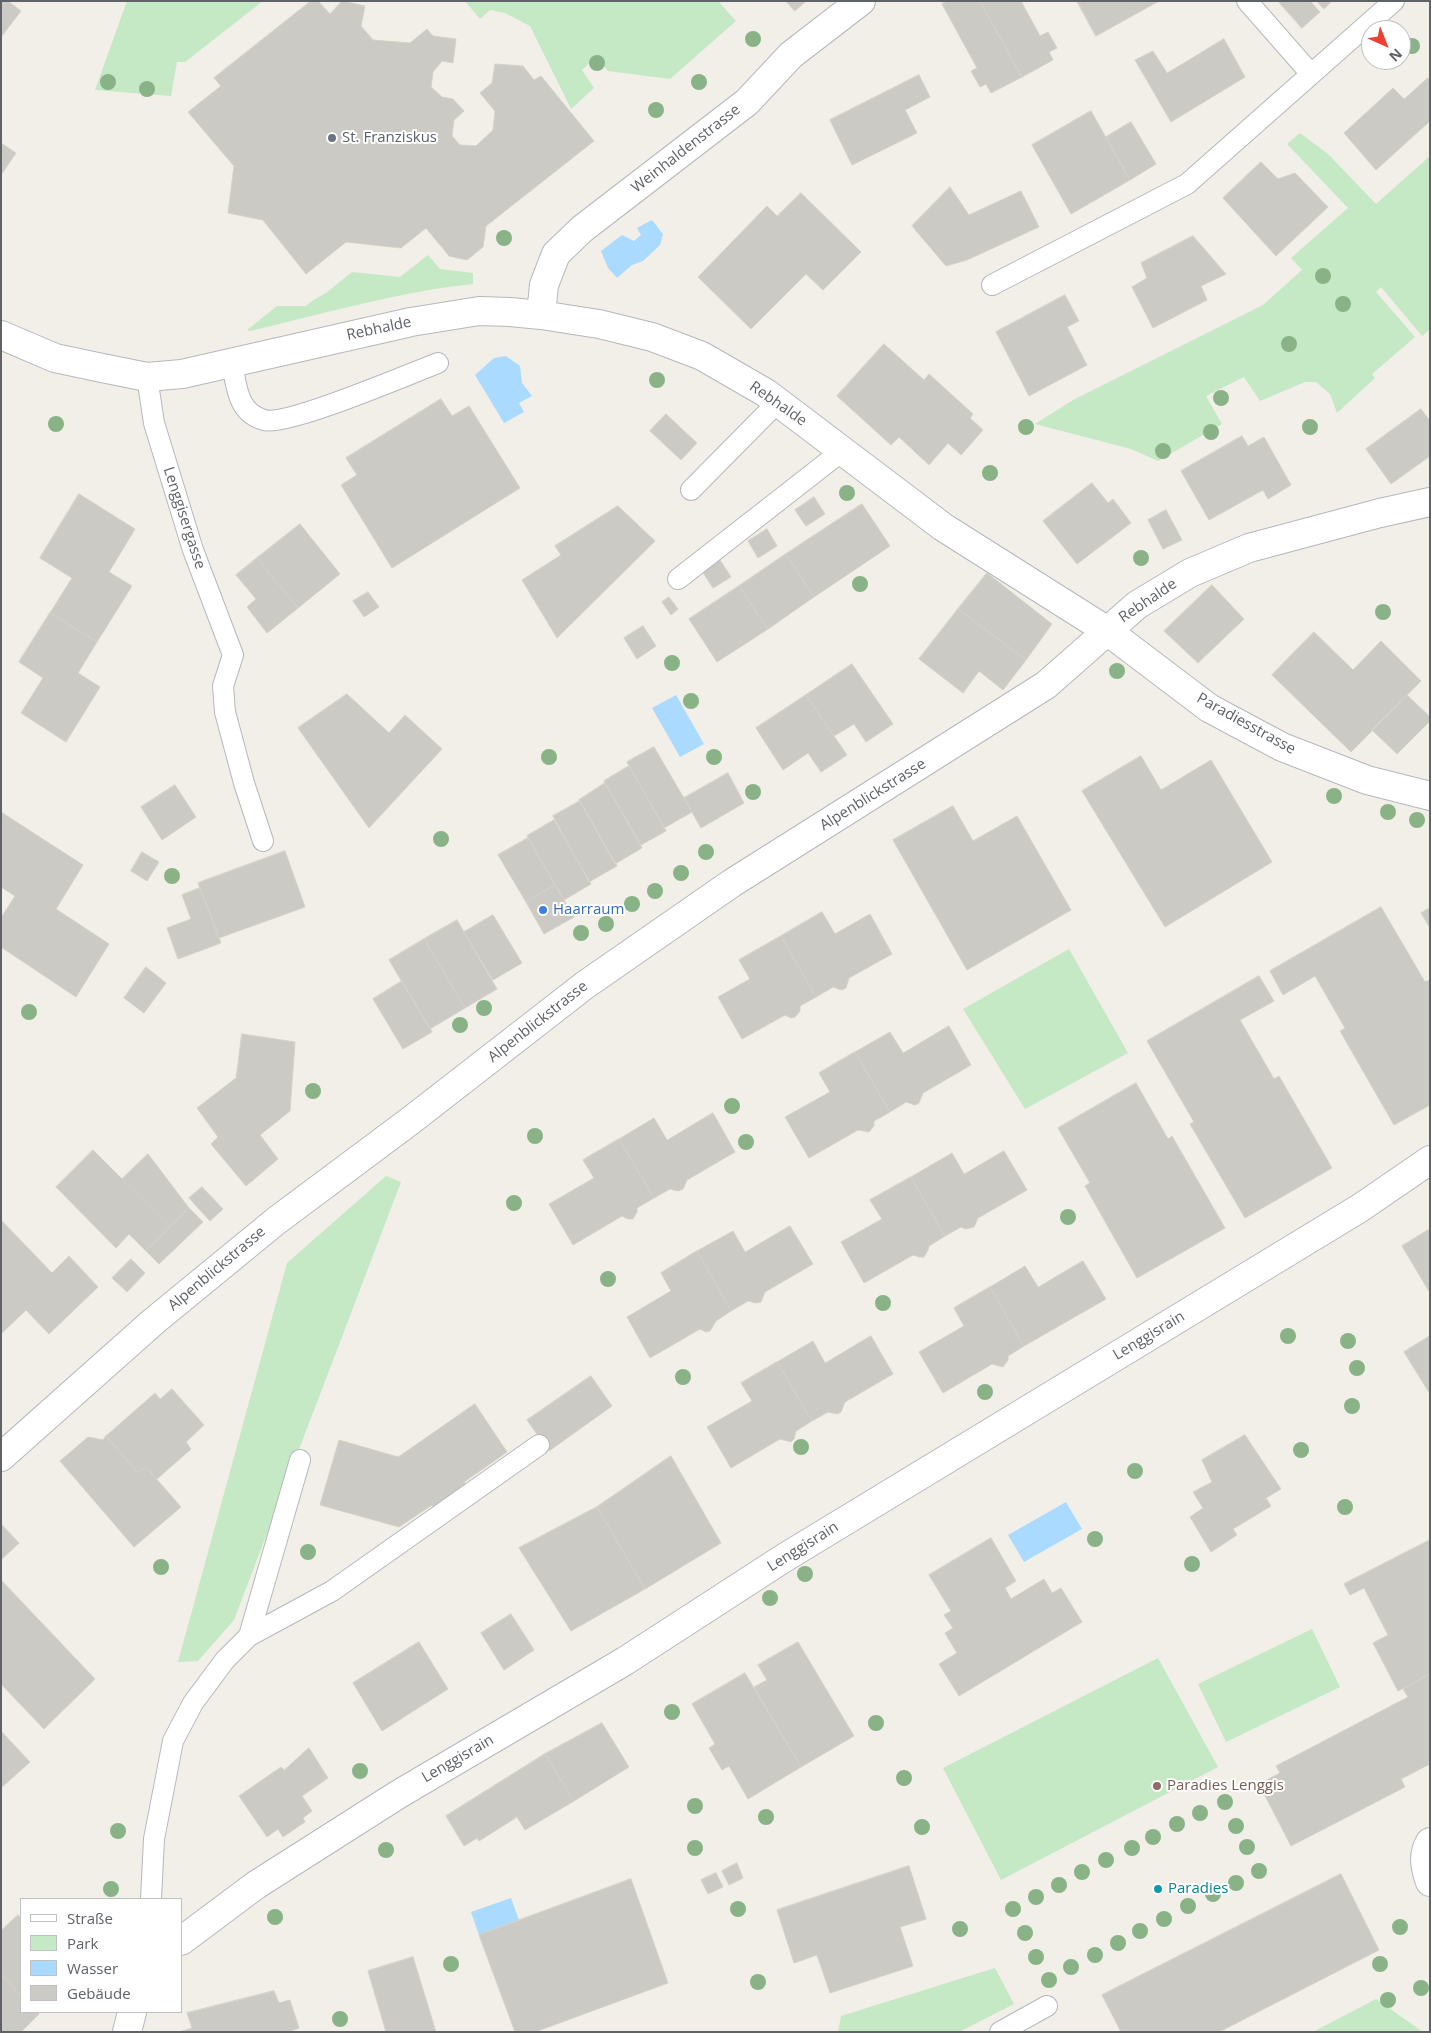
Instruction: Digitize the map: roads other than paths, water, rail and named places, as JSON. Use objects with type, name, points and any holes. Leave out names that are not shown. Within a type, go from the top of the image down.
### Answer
[{"type":"street","name":"Weinhaldenstrasse","points":[[541,315],[544,285],[556,254],[582,229],[746,102],[791,54],[862,1]]},
{"type":"street","name":"Rebhalde","points":[[3,341],[55,358],[147,377],[182,374],[421,320],[479,311],[541,315],[599,324],[652,337],[702,356],[778,402],[943,527],[1106,630],[1137,605],[1190,573],[1249,548],[1380,513],[1430,502]]},
{"type":"street","name":"Paradiesstrasse","points":[[1106,630],[1210,708],[1282,747],[1368,780],[1430,796]]},
{"type":"street","name":"Alpenblickstrasse","points":[[1,1457],[154,1321],[276,1221],[410,1121],[585,985],[732,883],[1046,685],[1106,630]]},
{"type":"street","name":"Lenggisrain","points":[[182,1940],[256,1884],[399,1794],[625,1661],[784,1558],[1360,1208],[1430,1160]]},
{"type":"street","points":[[1430,1842],[1426,1849],[1425,1868],[1430,1882]]},
{"type":"street","points":[[127,2032],[132,2013]]},
{"type":"lane","points":[[1247,1],[1311,74]]},
{"type":"lane","points":[[992,285],[1187,184],[1394,1]]},
{"type":"lane","points":[[232,364],[240,401],[251,413],[265,420],[289,418],[322,408],[438,363]]},
{"type":"lane","name":"Lenggisergasse","points":[[147,377],[154,423],[193,550],[233,655],[223,686],[224,712],[263,841]]},
{"type":"lane","points":[[691,490],[778,402]]},
{"type":"lane","points":[[678,579],[842,451]]},
{"type":"lane","points":[[151,1898],[154,1839],[173,1741],[193,1703],[225,1660],[250,1636],[332,1591],[539,1445]]},
{"type":"lane","points":[[250,1636],[300,1460]]},
{"type":"lane","points":[[1000,2032],[1047,2006]]},
{"type":"water","points":[[652,220],[663,234],[660,245],[643,261],[632,265],[617,278],[608,268],[601,251],[622,235],[634,241],[641,235],[637,228]]},
{"type":"water","points":[[506,356],[520,366],[522,383],[532,396],[519,403],[524,412],[504,423],[475,375],[494,358]]},
{"type":"water","points":[[676,695],[704,744],[680,757],[652,708]]},
{"type":"water","points":[[1066,1502],[1082,1529],[1024,1562],[1008,1535]]},
{"type":"water","points":[[511,1898],[519,1920],[479,1935],[471,1912]]},
{"type":"place","name":"St. Franziskus","points":[[332,138]]},
{"type":"place","name":"Haarraum","points":[[543,910]]},
{"type":"place","name":"Paradies Lenggis","points":[[1157,1786]]},
{"type":"place","name":"Paradies","points":[[1158,1889]]}]
